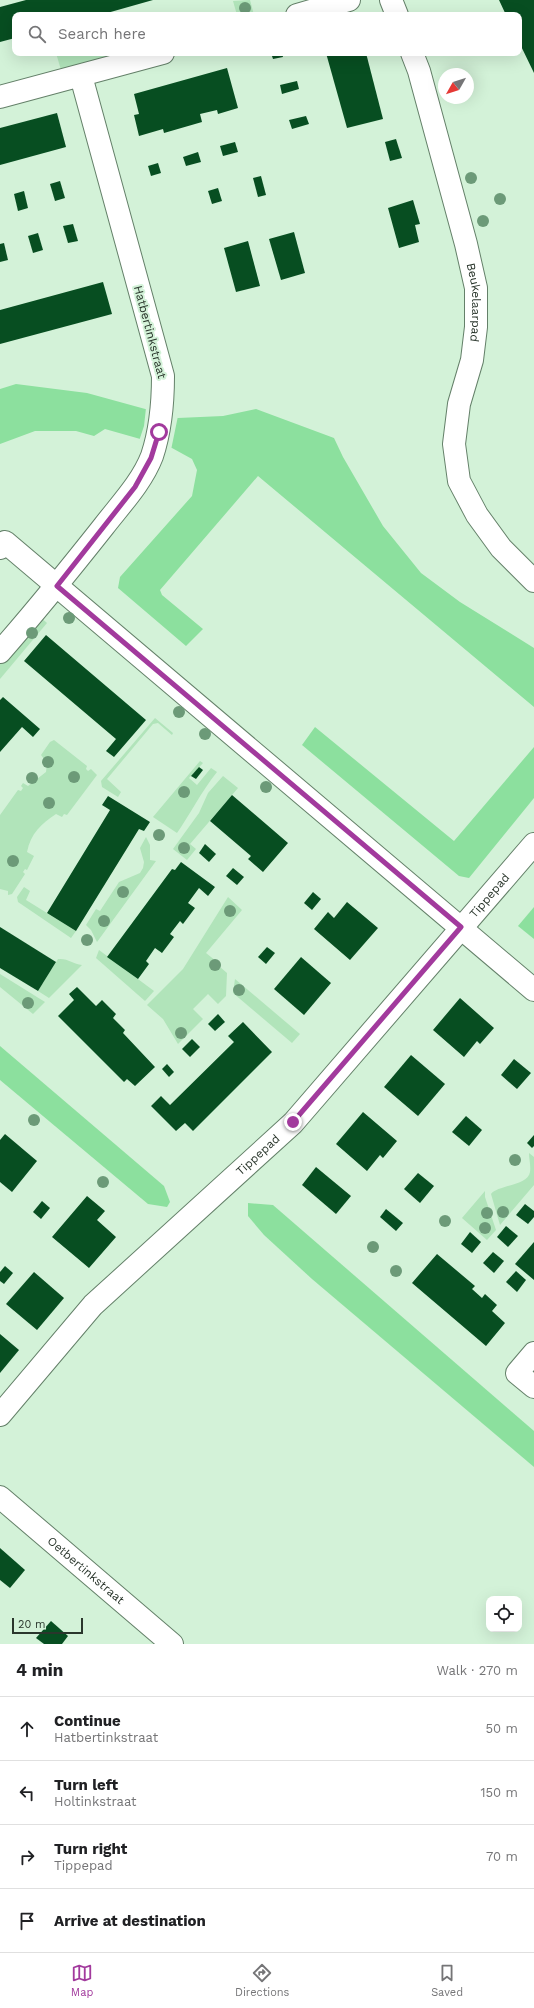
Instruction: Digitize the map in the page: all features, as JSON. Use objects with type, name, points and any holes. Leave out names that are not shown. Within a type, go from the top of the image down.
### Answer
[{"type":"street","points":[[307,12],[349,0]]},
{"type":"street","points":[[390,0],[396,12]]},
{"type":"street","points":[[0,98],[152,56]]},
{"type":"street","name":"Beukelaarpad","points":[[413,56],[419,71],[462,229],[476,288],[476,327],[472,360],[459,404],[454,444],[459,481],[477,515],[501,548],[534,581]]},
{"type":"street","name":"Hatbertinkstraat","points":[[0,652],[57,586],[135,487],[151,458],[159,432],[163,410],[163,376],[81,76]]},
{"type":"street","points":[[0,548],[5,542],[534,990]]},
{"type":"street","name":"Tippepad","points":[[0,1415],[93,1305],[293,1122],[534,844]]},
{"type":"street","points":[[534,1353],[517,1373],[534,1387]]},
{"type":"street","name":"Oetbertinkstraat","points":[[0,1497],[172,1644]]},
{"type":"shaded area","points":[[250,0],[253,12],[236,12],[233,1]]},
{"type":"shaded area","points":[[57,56],[111,56],[61,70]]},
{"type":"shaded area","points":[[16,384],[87,393],[178,418],[223,416],[256,409],[334,438],[343,457],[383,526],[421,573],[460,602],[534,648],[534,707],[258,476],[160,590],[162,595],[203,629],[186,646],[118,588],[120,577],[192,496],[197,470],[192,459],[172,448],[105,429],[94,436],[76,431],[35,431],[0,444],[0,389]]},
{"type":"shaded area","points":[[39,616],[47,623],[0,679],[0,662]]},
{"type":"shaded area","points":[[155,718],[173,733],[172,735],[158,723],[153,724],[107,779],[121,792],[118,797],[102,787],[101,781]]},
{"type":"shaded area","points":[[315,727],[454,841],[534,747],[534,798],[469,878],[459,876],[302,745]]},
{"type":"shaded area","points":[[54,740],[87,766],[86,769],[88,771],[91,769],[97,775],[67,815],[64,814],[62,817],[56,814],[46,821],[34,834],[27,852],[34,856],[27,870],[25,869],[23,872],[25,874],[12,894],[8,895],[8,891],[0,889],[0,815],[18,790],[21,791],[23,788],[21,786],[23,783],[28,786],[46,772],[47,763],[41,755],[50,742]]},
{"type":"shaded area","points":[[200,761],[203,763],[189,778],[197,785],[211,768],[217,772],[177,833],[153,817]]},
{"type":"shaded area","points":[[223,776],[238,788],[190,844],[196,849],[187,860],[173,849],[199,813],[208,793]]},
{"type":"shaded area","points":[[146,837],[150,845],[150,860],[156,861],[97,942],[91,930],[86,925],[96,909],[100,911],[119,882],[140,873],[144,862],[140,848]]},
{"type":"shaded area","points":[[24,887],[30,891],[26,900],[76,931],[71,938],[18,902],[17,897]]},
{"type":"shaded area","points":[[228,897],[242,910],[206,953],[221,965],[220,967],[227,973],[226,996],[218,1004],[208,994],[193,1009],[203,1019],[178,1044],[163,1019],[147,1005],[183,969]]},
{"type":"shaded area","points":[[534,907],[534,939],[518,926]]},
{"type":"shaded area","points":[[99,950],[154,991],[145,1001],[96,958]]},
{"type":"shaded area","points":[[58,959],[65,959],[82,965],[49,998],[38,991]]},
{"type":"shaded area","points":[[0,974],[45,1002],[33,1014],[0,987]]},
{"type":"shaded area","points":[[235,979],[300,1034],[292,1043],[233,993]]},
{"type":"shaded area","points":[[0,1046],[164,1186],[170,1202],[167,1207],[148,1204],[0,1080]]},
{"type":"shaded area","points":[[529,1153],[534,1157],[534,1185],[500,1225],[491,1194],[494,1191],[518,1183],[528,1177],[530,1172]]},
{"type":"shaded area","points":[[485,1191],[485,1197],[496,1230],[487,1240],[462,1218]]},
{"type":"shaded area","points":[[248,1203],[273,1205],[534,1431],[534,1467],[312,1279],[264,1235],[248,1216]]},
{"type":"pier","points":[[146,408],[178,416],[171,450],[139,441],[144,426]]},
{"type":"building","points":[[26,0],[153,0],[111,12],[12,12],[12,39],[0,42],[0,7]]},
{"type":"building","points":[[499,0],[534,0],[534,73],[522,48],[522,12],[505,12]]},
{"type":"building","points":[[272,56],[283,56],[283,57],[273,59]]},
{"type":"building","points":[[327,56],[367,56],[383,119],[347,128]]},
{"type":"building","points":[[227,68],[238,108],[218,114],[217,110],[200,114],[202,122],[164,133],[163,129],[139,136],[134,115],[139,114],[134,94]]},
{"type":"building","points":[[297,81],[299,89],[282,94],[280,85]]},
{"type":"building","points":[[57,113],[66,147],[0,165],[0,128]]},
{"type":"building","points":[[306,116],[309,124],[292,129],[289,120]]},
{"type":"building","points":[[396,139],[402,158],[390,161],[385,142]]},
{"type":"building","points":[[235,142],[238,152],[223,156],[220,146]]},
{"type":"building","points":[[198,152],[201,162],[186,166],[183,157]]},
{"type":"building","points":[[158,163],[161,173],[151,176],[148,166]]},
{"type":"building","points":[[261,176],[266,195],[258,197],[253,178]]},
{"type":"building","points":[[60,181],[65,198],[55,201],[50,184]]},
{"type":"building","points":[[218,188],[222,201],[212,204],[208,191]]},
{"type":"building","points":[[24,191],[28,208],[18,211],[14,194]]},
{"type":"building","points":[[413,200],[420,224],[415,225],[419,242],[399,248],[388,208]]},
{"type":"building","points":[[73,224],[78,241],[68,243],[63,226]]},
{"type":"building","points":[[294,232],[305,273],[281,280],[269,239]]},
{"type":"building","points":[[38,233],[43,250],[33,253],[28,236]]},
{"type":"building","points":[[248,241],[260,286],[236,292],[224,248]]},
{"type":"building","points":[[4,243],[8,260],[0,262],[0,244]]},
{"type":"building","points":[[103,282],[112,314],[0,344],[0,310]]},
{"type":"building","points":[[46,635],[146,720],[114,757],[106,751],[116,739],[24,661]]},
{"type":"building","points":[[3,697],[40,729],[33,737],[22,727],[0,752],[0,700]]},
{"type":"building","points":[[199,767],[203,770],[196,779],[191,776]]},
{"type":"building","points":[[232,795],[288,843],[263,872],[248,859],[251,856],[210,821]]},
{"type":"building","points":[[108,796],[150,822],[144,831],[139,829],[76,931],[47,913],[110,810],[102,805]]},
{"type":"building","points":[[205,844],[216,854],[209,862],[199,853]]},
{"type":"building","points":[[181,862],[215,887],[208,896],[199,888],[188,903],[195,908],[183,924],[180,921],[170,934],[174,937],[162,953],[155,948],[146,961],[149,964],[138,979],[107,957],[172,869],[175,870]]},
{"type":"building","points":[[233,868],[244,877],[237,885],[226,876]]},
{"type":"building","points":[[313,892],[321,899],[312,910],[304,903]]},
{"type":"building","points":[[347,902],[378,928],[350,960],[314,929],[328,912],[334,918]]},
{"type":"building","points":[[0,927],[56,962],[38,991],[0,968]]},
{"type":"building","points":[[267,947],[275,953],[266,964],[258,957]]},
{"type":"building","points":[[301,957],[331,983],[304,1015],[274,989]]},
{"type":"building","points":[[77,987],[96,1006],[102,1000],[116,1014],[113,1018],[125,1030],[123,1033],[155,1067],[135,1086],[127,1079],[124,1082],[58,1016],[74,1000],[69,994]]},
{"type":"building","points":[[460,998],[494,1028],[480,1044],[477,1041],[464,1057],[433,1030]]},
{"type":"building","points":[[218,1014],[225,1022],[215,1031],[208,1024]]},
{"type":"building","points":[[243,1022],[272,1052],[193,1131],[185,1123],[176,1131],[151,1106],[161,1096],[170,1105],[234,1042],[228,1036]]},
{"type":"building","points":[[192,1039],[200,1047],[190,1057],[182,1049]]},
{"type":"building","points":[[411,1055],[445,1084],[418,1116],[384,1087]]},
{"type":"building","points":[[514,1059],[531,1073],[517,1089],[501,1075]]},
{"type":"building","points":[[167,1064],[174,1072],[169,1077],[162,1069]]},
{"type":"building","points":[[363,1112],[397,1141],[383,1158],[380,1155],[367,1171],[336,1144]]},
{"type":"building","points":[[466,1116],[482,1130],[469,1146],[452,1132]]},
{"type":"building","points":[[5,1134],[37,1161],[12,1192],[0,1182],[0,1140]]},
{"type":"building","points":[[534,1135],[534,1146],[532,1148],[527,1143]]},
{"type":"building","points":[[316,1167],[351,1196],[336,1214],[302,1185]]},
{"type":"building","points":[[418,1173],[434,1186],[420,1203],[404,1189]]},
{"type":"building","points":[[87,1196],[105,1211],[97,1220],[116,1237],[89,1268],[52,1237]]},
{"type":"building","points":[[42,1201],[50,1208],[41,1219],[33,1212]]},
{"type":"building","points":[[525,1204],[534,1211],[534,1217],[528,1224],[516,1215]]},
{"type":"building","points":[[386,1209],[403,1223],[396,1231],[380,1217]]},
{"type":"building","points":[[506,1226],[518,1236],[508,1247],[497,1237]]},
{"type":"building","points":[[470,1232],[481,1242],[472,1253],[461,1244]]},
{"type":"building","points":[[534,1242],[534,1280],[515,1264]]},
{"type":"building","points":[[493,1252],[504,1261],[494,1273],[483,1263]]},
{"type":"building","points":[[437,1254],[475,1286],[472,1289],[482,1298],[485,1294],[497,1305],[492,1311],[505,1323],[486,1346],[412,1283]]},
{"type":"building","points":[[5,1266],[13,1273],[4,1284],[0,1281],[0,1272]]},
{"type":"building","points":[[516,1271],[526,1280],[517,1292],[506,1282]]},
{"type":"building","points":[[34,1272],[64,1298],[37,1330],[6,1304]]},
{"type":"building","points":[[0,1334],[19,1350],[0,1373]]},
{"type":"building","points":[[0,1548],[25,1570],[10,1588],[0,1580]]},
{"type":"building","points":[[51,1621],[68,1636],[62,1644],[44,1644],[36,1638]]},
{"type":"route","points":[[159,432],[151,458],[135,487],[57,586],[461,927],[293,1122]]}]
